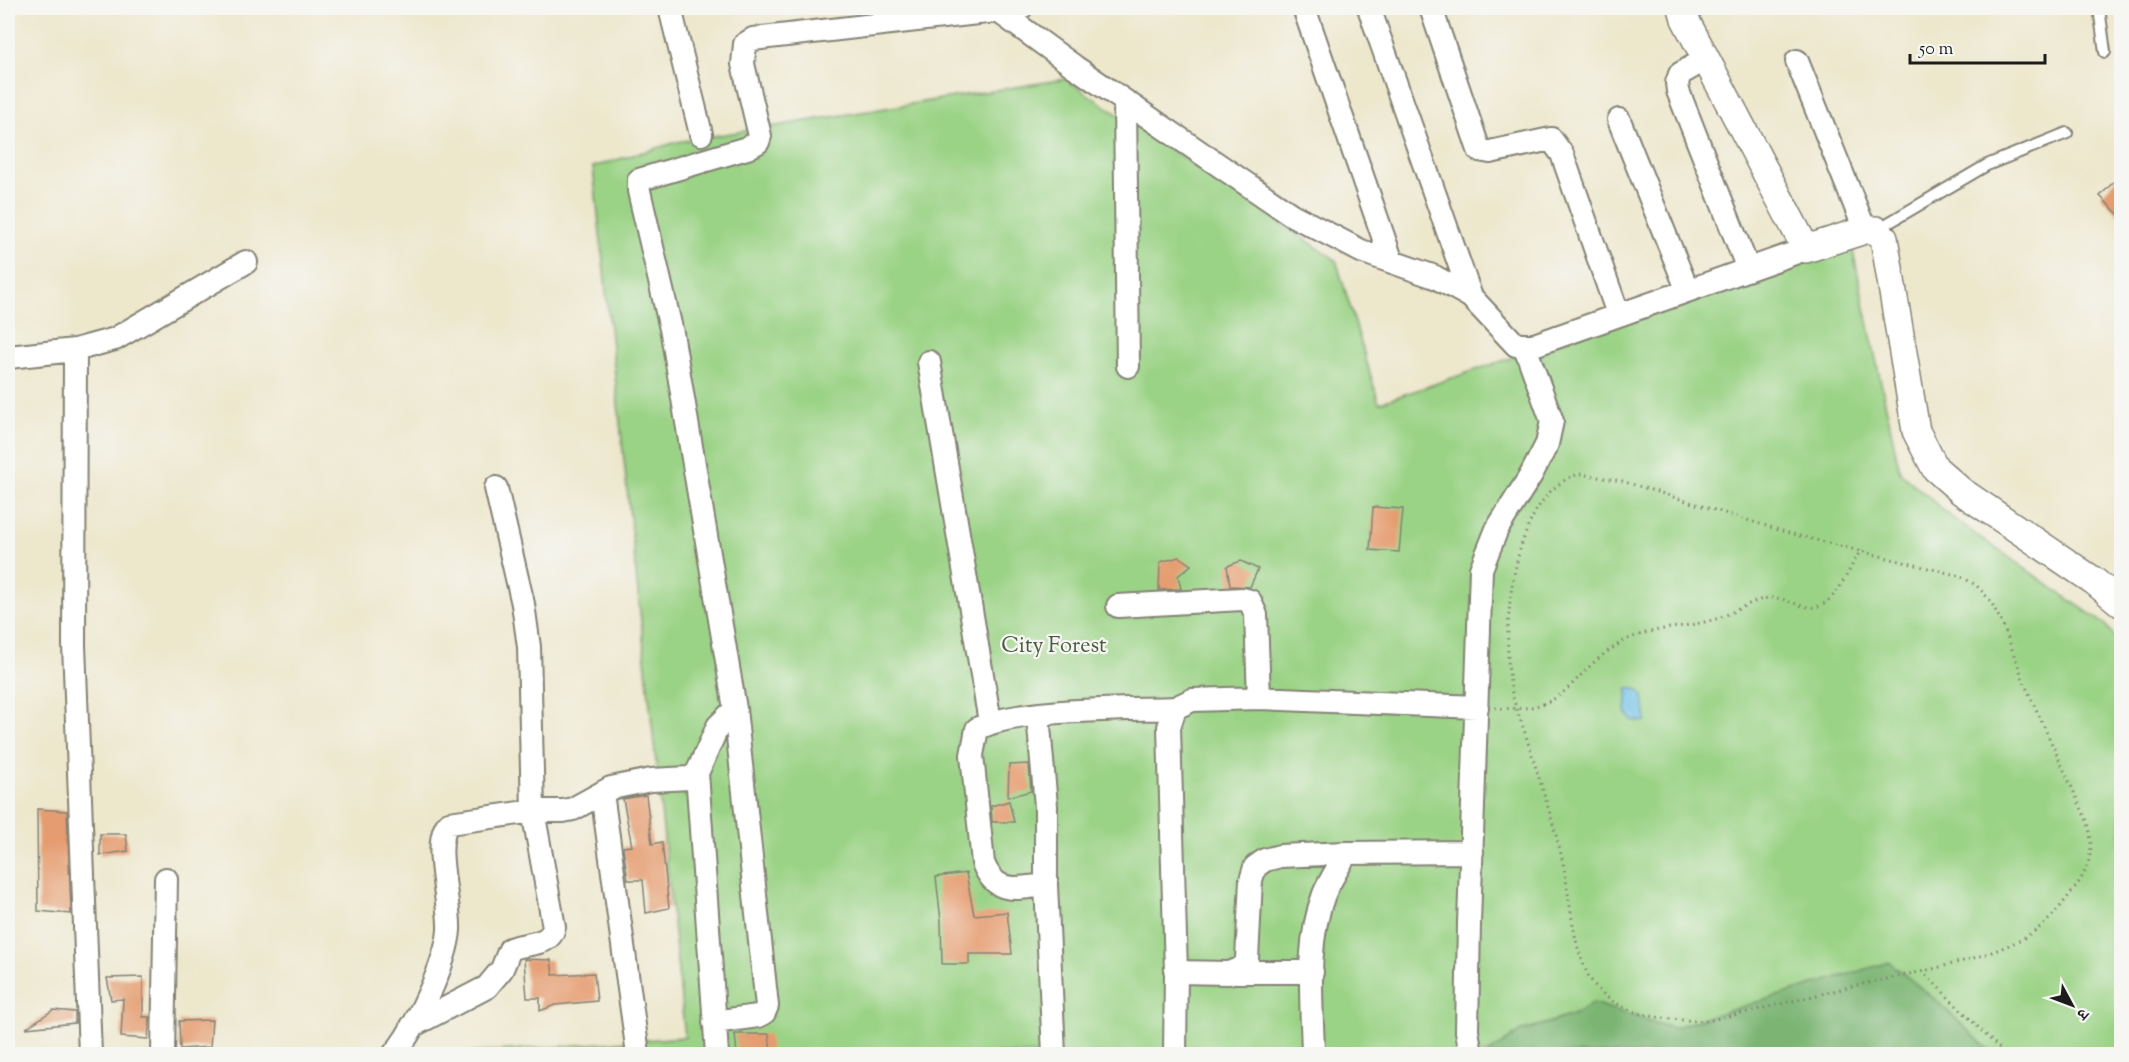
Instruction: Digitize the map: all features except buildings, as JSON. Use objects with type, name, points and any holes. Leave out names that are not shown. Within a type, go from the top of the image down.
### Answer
[{"type":"street","points":[[670,8],[701,134]]},
{"type":"street","points":[[714,1022],[758,1016],[764,1013],[767,1006],[735,709],[687,411],[672,333],[639,191],[639,180],[747,148],[758,142],[760,136],[743,64],[745,44],[753,39],[996,9],[1021,8]]},
{"type":"street","points":[[1304,8],[1392,262]]},
{"type":"street","points":[[1369,8],[1471,297]]},
{"type":"street","points":[[1431,8],[1479,150],[1490,152],[1551,139],[1562,154],[1618,314]]},
{"type":"street","points":[[1682,8],[1685,20],[1806,249]]},
{"type":"street","points":[[996,9],[1125,102],[1292,215],[1332,237],[1435,277],[1471,297],[1516,345],[1525,347],[1687,289],[1871,230]]},
{"type":"street","points":[[1706,59],[1680,74],[1677,82],[1678,91],[1748,269]]},
{"type":"street","points":[[1797,60],[1871,230],[1884,238],[1916,431],[1935,468],[1961,491],[2094,581],[2121,604]]},
{"type":"street","points":[[1125,102],[1128,366]]},
{"type":"street","points":[[1619,120],[1687,289]]},
{"type":"street","points":[[8,357],[75,350],[115,339],[246,262]]},
{"type":"street","points":[[1471,1054],[1467,1010],[1472,852],[1485,707],[1481,570],[1497,529],[1531,475],[1547,444],[1551,421],[1525,347]]},
{"type":"street","points":[[75,350],[74,645],[90,1054]]},
{"type":"street","points":[[929,362],[990,722]]},
{"type":"street","points":[[411,1026],[487,987],[502,969],[510,949],[542,942],[552,933],[554,927],[533,811],[529,647],[523,604],[496,488]]},
{"type":"street","points":[[1118,606],[1242,598],[1250,601],[1256,615],[1260,698]]},
{"type":"street","points":[[1046,885],[1010,888],[997,885],[989,879],[983,863],[972,756],[977,729],[990,722],[1038,715],[1174,708],[1192,700],[1260,698],[1485,707]]},
{"type":"street","points":[[1174,708],[1169,727],[1176,972],[1175,1054]]},
{"type":"street","points":[[717,1054],[697,773],[718,726],[735,709]]},
{"type":"street","points":[[1038,715],[1046,806],[1046,885],[1054,1054]]},
{"type":"street","points":[[394,1054],[411,1026],[440,967],[448,938],[449,909],[442,855],[442,830],[450,823],[461,820],[533,811],[573,809],[602,793],[651,780],[690,778],[697,773]]},
{"type":"street","points":[[602,793],[638,1054]]},
{"type":"street","points":[[1237,972],[1244,968],[1247,959],[1251,880],[1255,867],[1265,860],[1280,856],[1346,853],[1472,852]]},
{"type":"street","points":[[1313,1054],[1311,972],[1314,929],[1325,893],[1346,853]]},
{"type":"street","points":[[163,1054],[166,879]]},
{"type":"street","points":[[1176,972],[1311,972]]},
{"type":"lane","points":[[2099,8],[2105,52]]},
{"type":"lane","points":[[1871,230],[1987,165],[2067,133]]},
{"type":"path","points":[[1590,475],[1622,481],[1792,534],[1861,550],[1960,576],[1976,585],[1990,600],[2003,624],[2026,687],[2088,823],[2092,840],[2091,859],[2083,878],[2040,927],[2019,940],[1946,966],[1707,1021],[1671,1020],[1644,1015],[1612,1002],[1596,988],[1575,943],[1569,886],[1562,857],[1511,690],[1507,642],[1512,581],[1524,536],[1534,515],[1558,485],[1570,477],[1590,475]]},
{"type":"path","points":[[1485,707],[1516,710],[1546,704],[1558,698],[1607,652],[1641,635],[1715,620],[1768,598],[1815,608],[1826,603],[1837,590],[1861,550]]},
{"type":"path","points":[[1922,971],[2005,1054]]},
{"type":"green space","name":"City Forest","points":[[1065,79],[1336,260],[1379,403],[1851,242],[1900,472],[1951,517],[2106,625],[2121,647],[2121,1054],[456,1054],[685,1037],[593,167],[677,142]]},
{"type":"green space","points":[[1889,962],[1938,1002],[1993,1054],[1487,1054],[1521,1031],[1573,1015],[1593,1003],[1672,1028]]},
{"type":"water","points":[[1628,688],[1639,690],[1643,697],[1646,722],[1632,720],[1626,712]]}]
